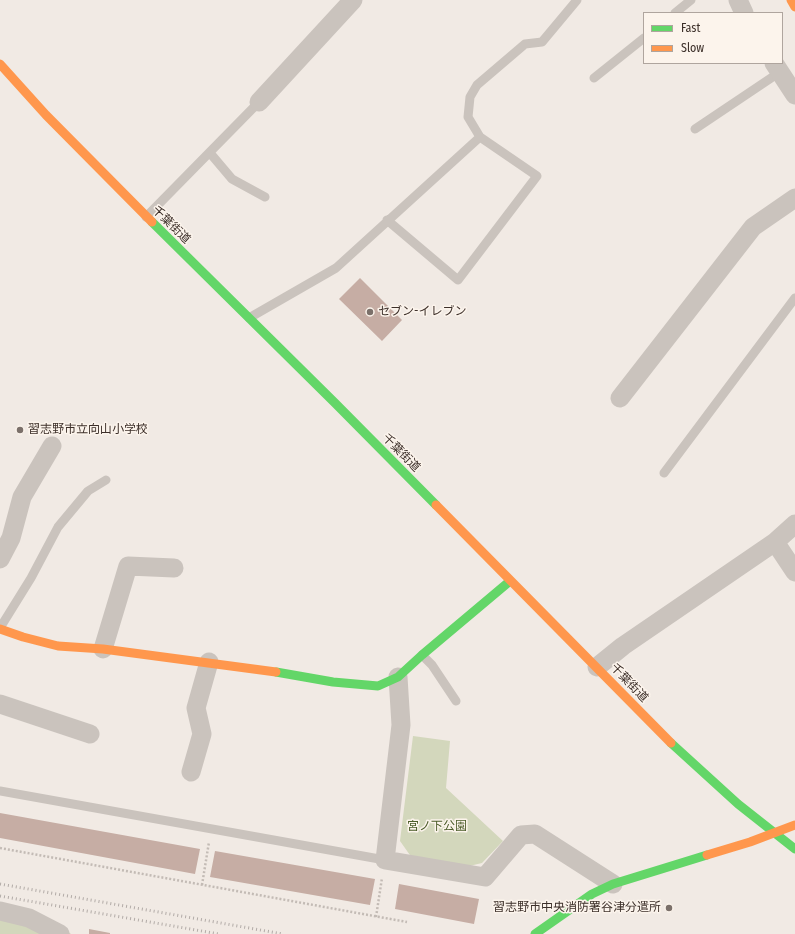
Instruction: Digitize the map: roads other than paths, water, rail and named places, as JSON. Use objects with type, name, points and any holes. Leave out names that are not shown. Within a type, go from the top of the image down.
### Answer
[{"type":"main road","points":[[790,0],[795,7]]},
{"type":"main road","name":"千葉街道","points":[[0,64],[46,115],[146,217],[249,318],[664,735],[738,804],[795,849]]},
{"type":"main road","points":[[0,629],[23,638],[58,646],[103,649],[209,662],[333,682],[378,686],[398,676],[510,581]]},
{"type":"main road","points":[[535,934],[592,894],[613,884],[775,834],[795,825]]},
{"type":"street","points":[[259,102],[353,0]]},
{"type":"street","points":[[738,0],[744,12]]},
{"type":"street","points":[[777,67],[795,95]]},
{"type":"street","points":[[620,398],[753,226],[795,198]]},
{"type":"street","points":[[0,559],[11,538],[22,497],[52,446]]},
{"type":"street","points":[[596,667],[623,646],[775,542],[795,524]]},
{"type":"street","points":[[775,542],[795,572]]},
{"type":"street","points":[[103,649],[128,566],[174,568]]},
{"type":"street","points":[[191,772],[202,734],[196,708],[209,662]]},
{"type":"street","points":[[398,676],[401,725],[385,860],[485,877],[521,835],[535,834],[613,884]]},
{"type":"street","points":[[0,704],[90,734]]},
{"type":"street","points":[[0,911],[28,926],[60,934]]},
{"type":"lane","points":[[388,220],[458,280],[537,176],[480,137],[468,117],[470,97],[477,85],[525,44],[542,42],[577,0]]},
{"type":"lane","points":[[676,12],[691,0]]},
{"type":"lane","points":[[594,78],[643,39]]},
{"type":"lane","points":[[695,129],[777,67]]},
{"type":"lane","points":[[146,217],[259,102]]},
{"type":"lane","points":[[249,318],[336,268],[480,137]]},
{"type":"lane","points":[[210,153],[232,179],[265,197]]},
{"type":"lane","points":[[664,473],[795,298]]},
{"type":"lane","points":[[0,629],[31,578],[58,527],[88,491],[106,480]]},
{"type":"lane","points":[[422,655],[432,665],[456,701]]},
{"type":"lane","points":[[0,791],[385,860]]},
{"type":"railway","points":[[0,884],[283,934]]},
{"type":"railway","points":[[0,896],[219,934]]},
{"type":"place","name":"セブン-イレブン","points":[[370,312]]},
{"type":"place","name":"習志野市立向山小学校","points":[[20,430]]},
{"type":"place","name":"習志野市中央消防署谷津分遣所","points":[[669,908]]},
{"type":"park label","name":"宮ノ下公園","points":[[437,827]]}]
